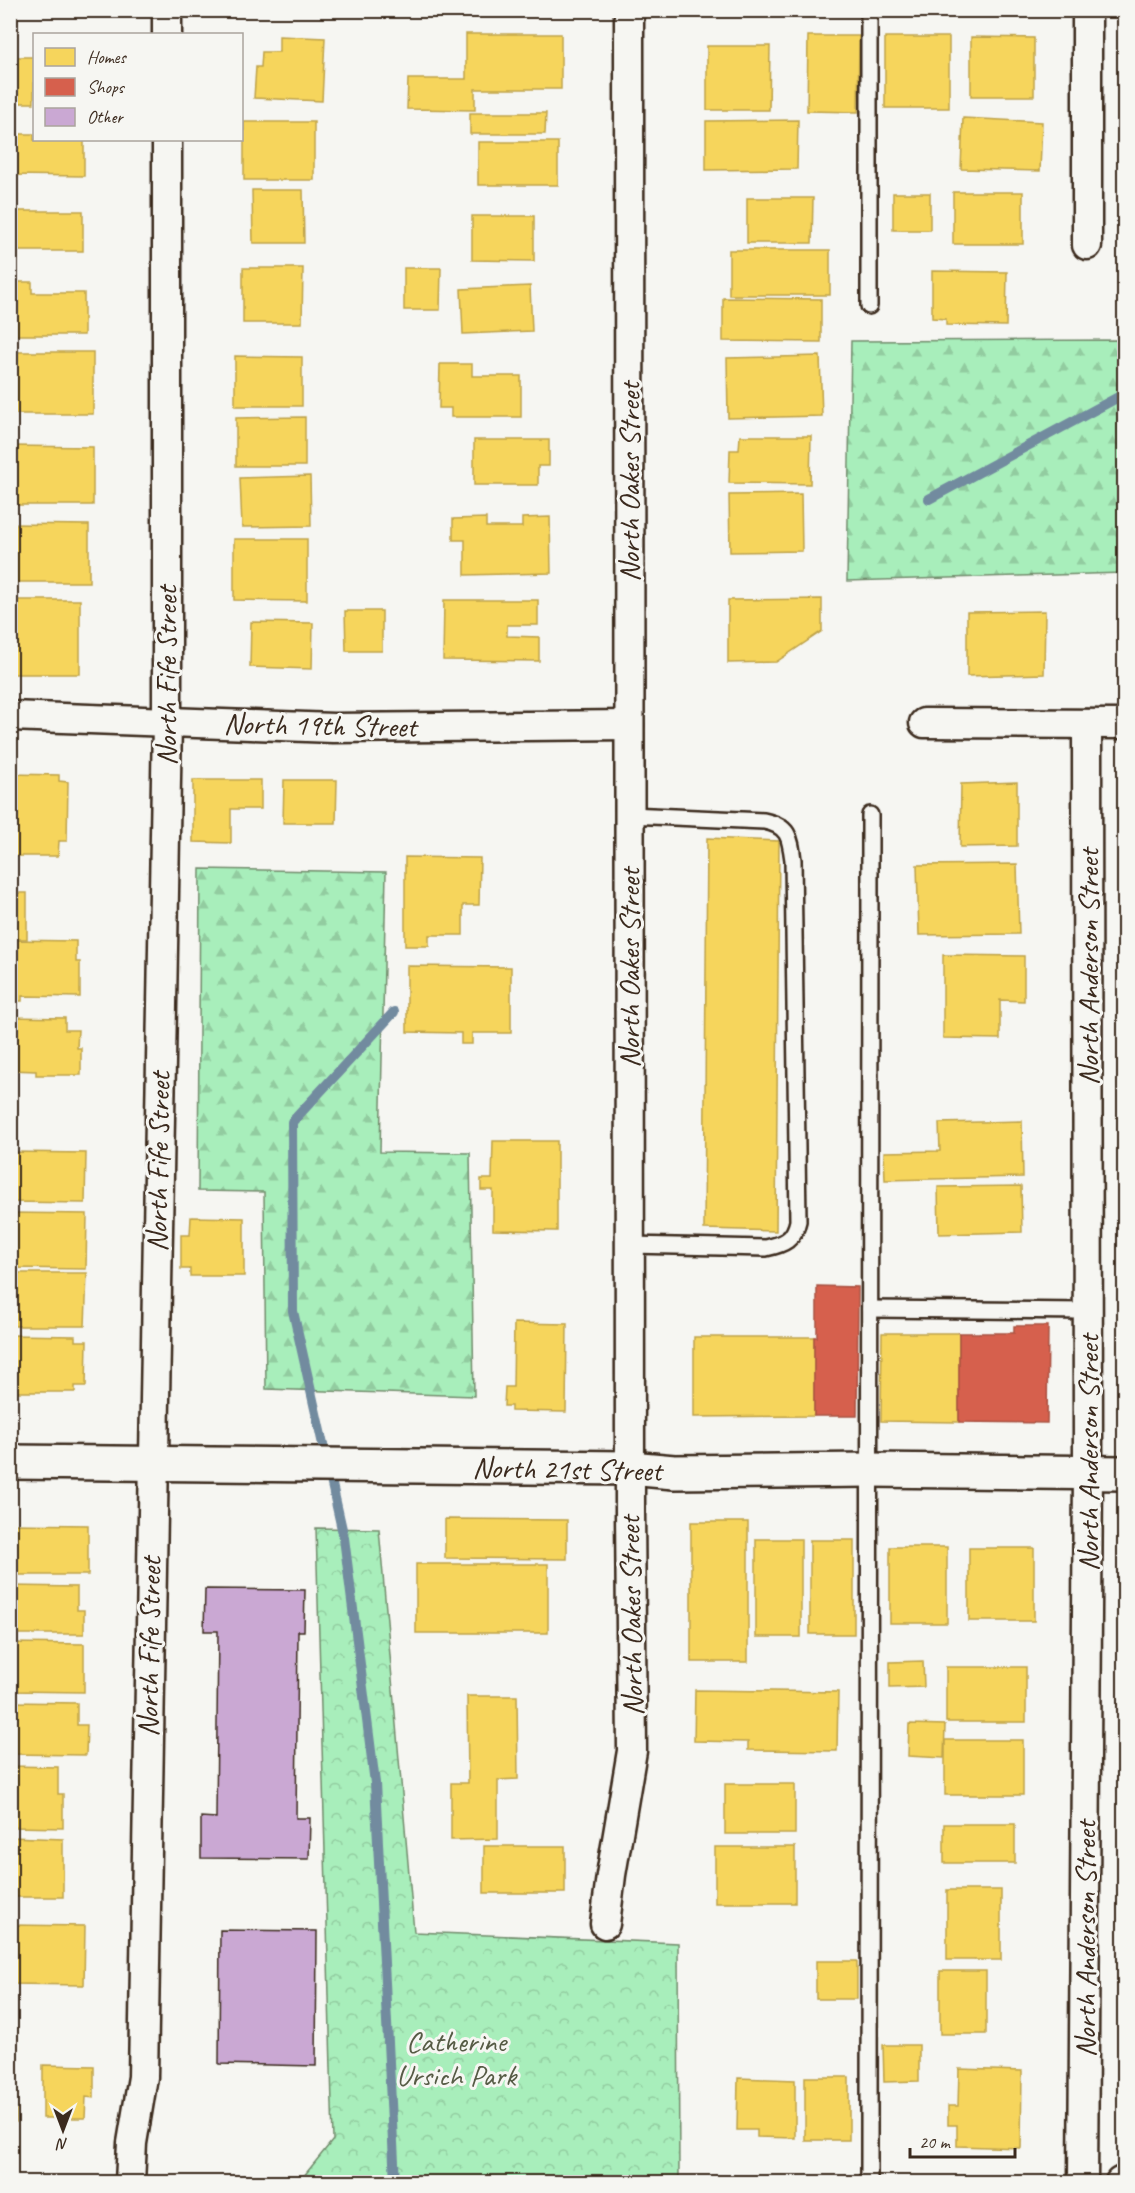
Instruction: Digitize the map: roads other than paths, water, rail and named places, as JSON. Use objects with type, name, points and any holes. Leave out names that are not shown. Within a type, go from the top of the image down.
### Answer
[{"type":"main road","name":"North 21st Street","points":[[10,1462],[630,1468],[674,1472],[870,1470],[1125,1473]]},
{"type":"street","points":[[167,10],[167,33]]},
{"type":"street","name":"North Oakes Street","points":[[605,1924],[632,1751],[629,10]]},
{"type":"street","points":[[1086,10],[1086,245]]},
{"type":"street","name":"North Fife Street","points":[[130,2182],[132,2143],[143,2077],[164,1463],[167,141]]},
{"type":"street","name":"North 19th Street","points":[[10,716],[333,728],[629,725]]},
{"type":"street","points":[[924,723],[1125,724]]},
{"type":"street","name":"North Anderson Street","points":[[1083,2182],[1088,1472],[1087,724]]},
{"type":"street","points":[[1120,2182],[1125,2180]]},
{"type":"lane","points":[[868,10],[869,306]]},
{"type":"lane","points":[[629,815],[764,821],[775,823],[785,830],[791,840],[798,1221],[793,1237],[783,1245],[766,1248],[630,1245]]},
{"type":"lane","points":[[869,2182],[870,815]]},
{"type":"lane","points":[[870,1309],[1088,1311]]},
{"type":"waterway","points":[[929,499],[1124,394]]},
{"type":"waterway","points":[[394,1012],[292,1122],[293,1311],[344,1538],[375,1783],[395,2182]]},
{"type":"park label","name":"Catherine Ursich Park","points":[[456,2058]]}]
